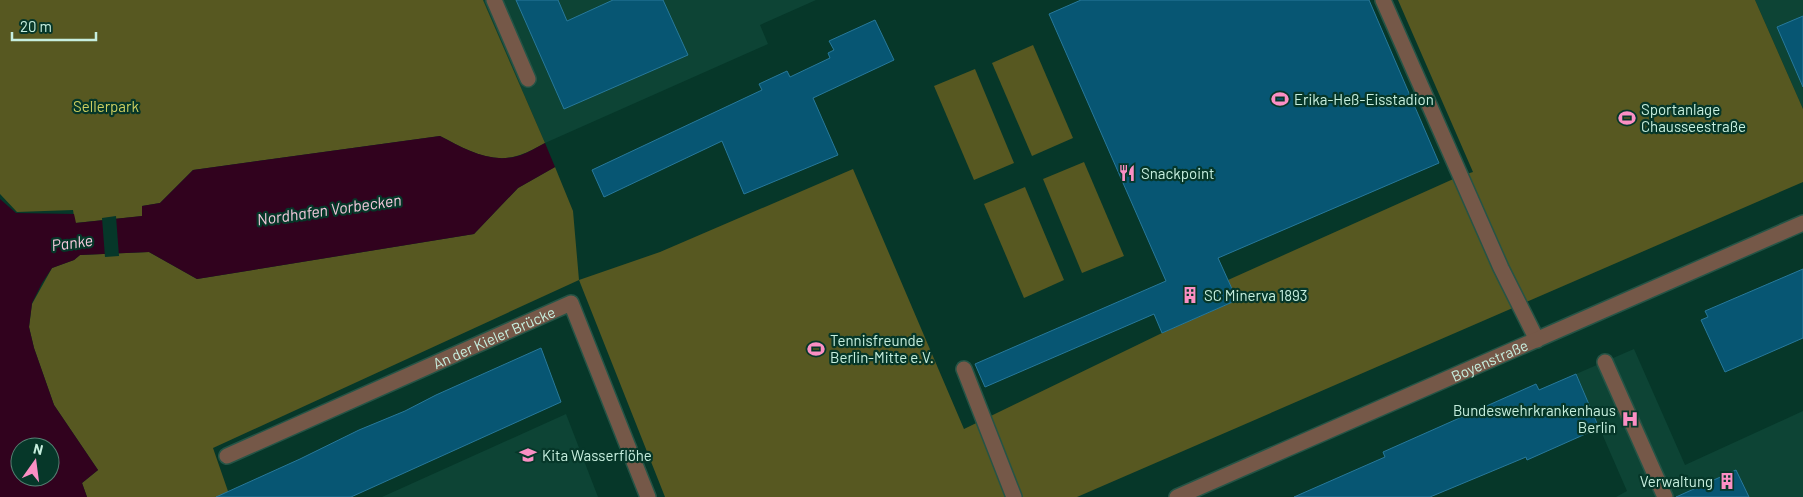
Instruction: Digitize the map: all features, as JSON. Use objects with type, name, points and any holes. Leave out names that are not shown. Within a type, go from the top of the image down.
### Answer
[{"type":"street","points":[[494,0],[528,79]]},
{"type":"street","points":[[1383,0],[1501,268],[1537,340]]},
{"type":"street","name":"Boyenstraße","points":[[1177,497],[1803,223]]},
{"type":"street","name":"An der Kieler Brücke","points":[[227,456],[571,303],[648,497]]},
{"type":"street","points":[[1605,362],[1665,497]]},
{"type":"street","points":[[964,369],[1014,497]]},
{"type":"shaded area","points":[[483,0],[816,0],[760,25],[768,44],[545,143]]},
{"type":"shaded area","points":[[1755,0],[1803,0],[1803,109]]},
{"type":"shaded area","name":"Bundeswehrkrankenhaus Berlin","points":[[1634,349],[1685,465],[1803,411],[1803,497],[1616,497],[1627,491],[1576,374]]},
{"type":"shaded area","name":"Kita Wasserflöhe","points":[[566,414],[598,497],[382,497]]},
{"type":"green space","name":"Sellerpark","points":[[0,0],[483,0],[545,143],[520,155],[499,158],[478,154],[440,136],[193,170],[160,203],[142,206],[143,216],[75,223],[73,210],[17,212],[0,194]]},
{"type":"green space","points":[[1398,0],[1755,0],[1803,109],[1803,182],[1077,497],[665,497],[579,280],[660,252],[853,169],[964,429],[1162,333],[1237,300],[1228,280],[1460,176],[1473,172]]},
{"type":"green space","points":[[1033,45],[1073,138],[1032,156],[992,63]]},
{"type":"green space","points":[[975,69],[1014,163],[974,180],[934,86]]},
{"type":"green space","points":[[1084,162],[1124,256],[1082,273],[1043,179]]},
{"type":"green space","points":[[555,167],[573,211],[579,280],[213,448],[230,497],[87,497],[82,483],[98,470],[54,405],[34,348],[29,327],[32,304],[52,268],[74,260],[80,255],[149,252],[197,279],[474,234],[518,188]]},
{"type":"green space","points":[[1025,187],[1064,280],[1024,298],[984,204]]},
{"type":"water","points":[[440,136],[479,154],[499,158],[521,155],[545,143],[555,167],[518,188],[474,234],[197,279],[149,252],[80,255],[74,260],[52,268],[32,303],[29,327],[34,348],[54,405],[98,470],[82,483],[87,497],[0,497],[0,199],[16,213],[74,214],[76,223],[142,216],[142,206],[160,203],[193,170]]},
{"type":"pier","points":[[116,216],[119,256],[105,257],[102,218]]},
{"type":"building","points":[[516,0],[558,0],[567,21],[613,0],[663,0],[688,55],[564,109]]},
{"type":"building","name":"Erika-Heß-Eisstadion","points":[[1081,0],[1369,0],[1439,163],[1218,258],[1237,300],[1162,333],[1154,314],[985,387],[975,364],[1166,281],[1049,14]]},
{"type":"building","points":[[1803,16],[1803,87],[1777,27]]},
{"type":"building","points":[[875,20],[894,60],[813,98],[838,155],[744,194],[722,141],[604,197],[592,170],[762,90],[759,84],[787,71],[790,77],[830,58],[828,53],[834,50],[829,41]]},
{"type":"building","points":[[1803,269],[1803,338],[1725,372],[1701,320],[1708,317],[1705,311]]},
{"type":"building","points":[[541,348],[561,402],[351,497],[216,497],[359,430],[405,411]]},
{"type":"building","points":[[1576,374],[1599,428],[1527,460],[1526,457],[1430,497],[1294,497],[1385,457],[1383,452],[1536,384],[1539,390]]},
{"type":"building","name":"Verwaltung","points":[[1736,470],[1749,497],[1676,497]]},
{"type":"place","name":"Erika-Heß-Eisstadion","points":[[1280,99]]},
{"type":"place","name":"Sportanlage Chausseestraße","points":[[1627,118]]},
{"type":"place","name":"Snackpoint","points":[[1127,173]]},
{"type":"place","name":"SC Minerva 1893","points":[[1190,295]]},
{"type":"place","name":"Tennisfreunde Berlin-Mitte e.V.","points":[[816,349]]},
{"type":"place","name":"Bundeswehrkrankenhaus Berlin","points":[[1630,419]]},
{"type":"place","name":"Kita Wasserflöhe","points":[[528,455]]},
{"type":"place","name":"Verwaltung","points":[[1727,481]]},
{"type":"water label","name":"Nordhafen Vorbecken","points":[[329,209]]},
{"type":"water label","name":"Panke","points":[[72,242]]}]
